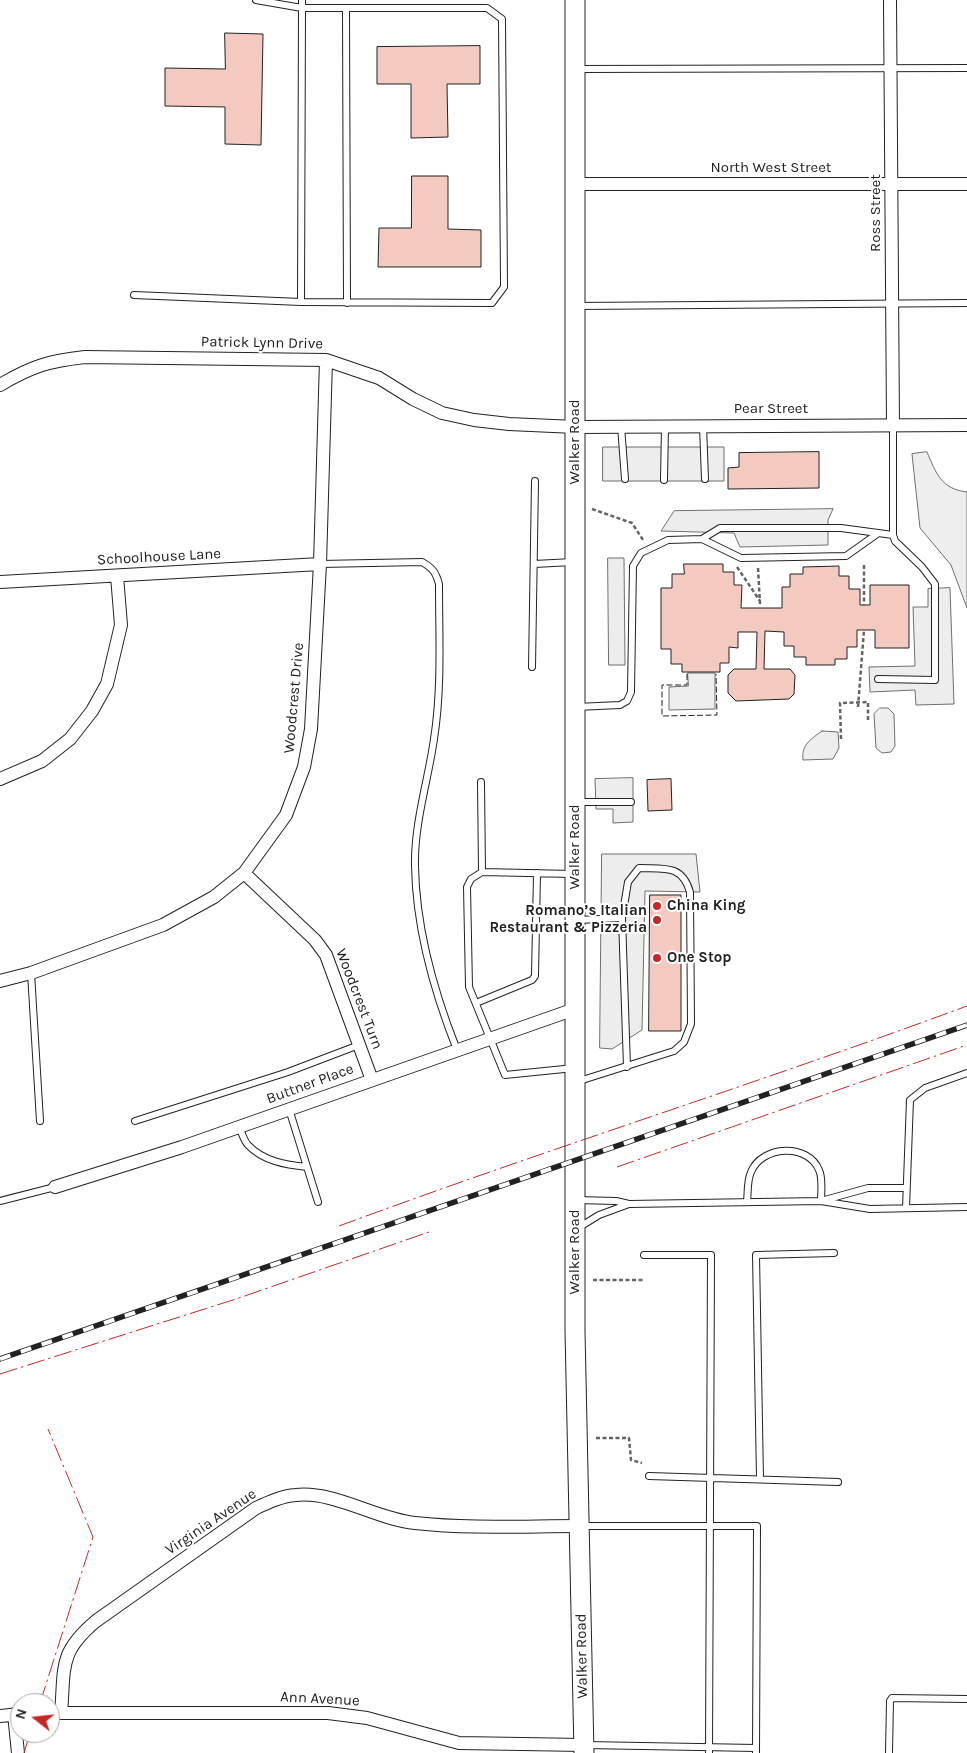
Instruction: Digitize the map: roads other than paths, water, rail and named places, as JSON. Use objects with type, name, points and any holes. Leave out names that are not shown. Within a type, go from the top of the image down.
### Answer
[{"type":"street","name":"Walker Road","points":[[575,0],[575,1230],[584,1749]]},
{"type":"street","name":"Ross Street","points":[[890,0],[894,425]]},
{"type":"street","name":"North West Street","points":[[575,184],[967,184]]},
{"type":"street","name":"Patrick Lynn Drive","points":[[0,385],[26,370],[51,360],[85,356],[326,360],[379,378],[413,399],[442,413],[474,420],[575,427]]},
{"type":"street","name":"Woodcrest Drive","points":[[0,981],[31,973],[162,926],[214,897],[244,873],[286,815],[304,767],[311,729],[320,564],[326,360]]},
{"type":"street","name":"Pear Street","points":[[575,427],[967,425]]},
{"type":"street","name":"Schoolhouse Lane","points":[[0,582],[320,564]]},
{"type":"street","points":[[0,779],[42,761],[70,738],[92,711],[107,684],[121,625],[117,576]]},
{"type":"street","name":"Woodcrest Turn","points":[[244,873],[315,940],[326,955],[372,1080]]},
{"type":"street","name":"Buttner Place","points":[[55,1187],[239,1127],[575,1009]]},
{"type":"street","name":"Virginia Avenue","points":[[60,1693],[69,1649],[77,1637],[96,1621],[256,1508],[276,1499],[296,1495],[312,1495],[388,1518],[440,1526],[579,1526]]},
{"type":"street","name":"Ann Avenue","points":[[60,1713],[328,1713],[367,1718],[458,1743],[584,1749]]},
{"type":"lane","points":[[134,296],[301,302],[492,303],[504,287],[502,19],[487,8],[302,8],[256,0]]},
{"type":"lane","points":[[301,302],[302,0]]},
{"type":"lane","points":[[346,8],[347,302]]},
{"type":"lane","points":[[575,69],[967,68]]},
{"type":"lane","points":[[575,306],[967,303]]},
{"type":"lane","points":[[878,679],[935,680],[935,584],[922,567],[895,542],[893,536],[894,425]]},
{"type":"lane","points":[[622,426],[625,480]]},
{"type":"lane","points":[[664,480],[665,426]]},
{"type":"lane","points":[[703,426],[705,479]]},
{"type":"lane","points":[[532,667],[535,481]]},
{"type":"lane","points":[[702,539],[720,528],[842,528],[893,536]]},
{"type":"lane","points":[[575,707],[620,705],[627,701],[630,692],[633,566],[636,559],[648,549],[668,540],[702,539],[741,558],[846,556],[877,534]]},
{"type":"lane","points":[[320,564],[422,562],[432,568],[439,584],[438,705],[434,739],[417,833],[414,866],[420,925],[440,1007],[457,1050]]},
{"type":"lane","points":[[534,564],[575,562]]},
{"type":"lane","points":[[481,782],[482,872]]},
{"type":"lane","points":[[575,802],[631,802]]},
{"type":"lane","points":[[575,874],[482,872],[471,879],[467,887],[469,988],[504,1075],[575,1075],[627,1067],[674,1052],[684,1042],[691,1024],[690,892],[686,878],[672,869],[639,868],[628,882],[622,918],[627,1067]]},
{"type":"lane","points":[[476,1003],[532,980],[535,976],[536,873]]},
{"type":"lane","points":[[575,921],[622,918]]},
{"type":"lane","points":[[31,973],[40,1121]]},
{"type":"lane","points":[[134,1121],[288,1072],[359,1044]]},
{"type":"lane","points":[[906,1208],[910,1100],[925,1088],[967,1073]]},
{"type":"lane","points":[[289,1109],[318,1202]]},
{"type":"lane","points":[[239,1127],[247,1144],[261,1154],[283,1164],[307,1167]]},
{"type":"lane","points":[[747,1202],[751,1172],[759,1160],[779,1151],[804,1154],[815,1161],[820,1172],[821,1201]]},
{"type":"lane","points":[[0,1201],[55,1187]]},
{"type":"lane","points":[[821,1201],[868,1188],[906,1188]]},
{"type":"lane","points":[[575,1200],[616,1201],[629,1204],[821,1201],[870,1209],[967,1207]]},
{"type":"lane","points":[[575,1230],[599,1214],[629,1204]]},
{"type":"lane","points":[[760,1479],[756,1255],[834,1253]]},
{"type":"lane","points":[[644,1255],[711,1255],[709,1750]]},
{"type":"lane","points":[[649,1476],[838,1482]]},
{"type":"lane","points":[[579,1526],[757,1526],[756,1751],[584,1749]]},
{"type":"lane","points":[[889,1753],[890,1701],[892,1698],[967,1699]]},
{"type":"railway","points":[[0,1359],[967,1025]]},
{"type":"place","name":"China King","points":[[657,906]]},
{"type":"place","name":"Romano’s Italian Restaurant & Pizzeria","points":[[657,920]]},
{"type":"place","name":"One Stop","points":[[657,958]]}]
